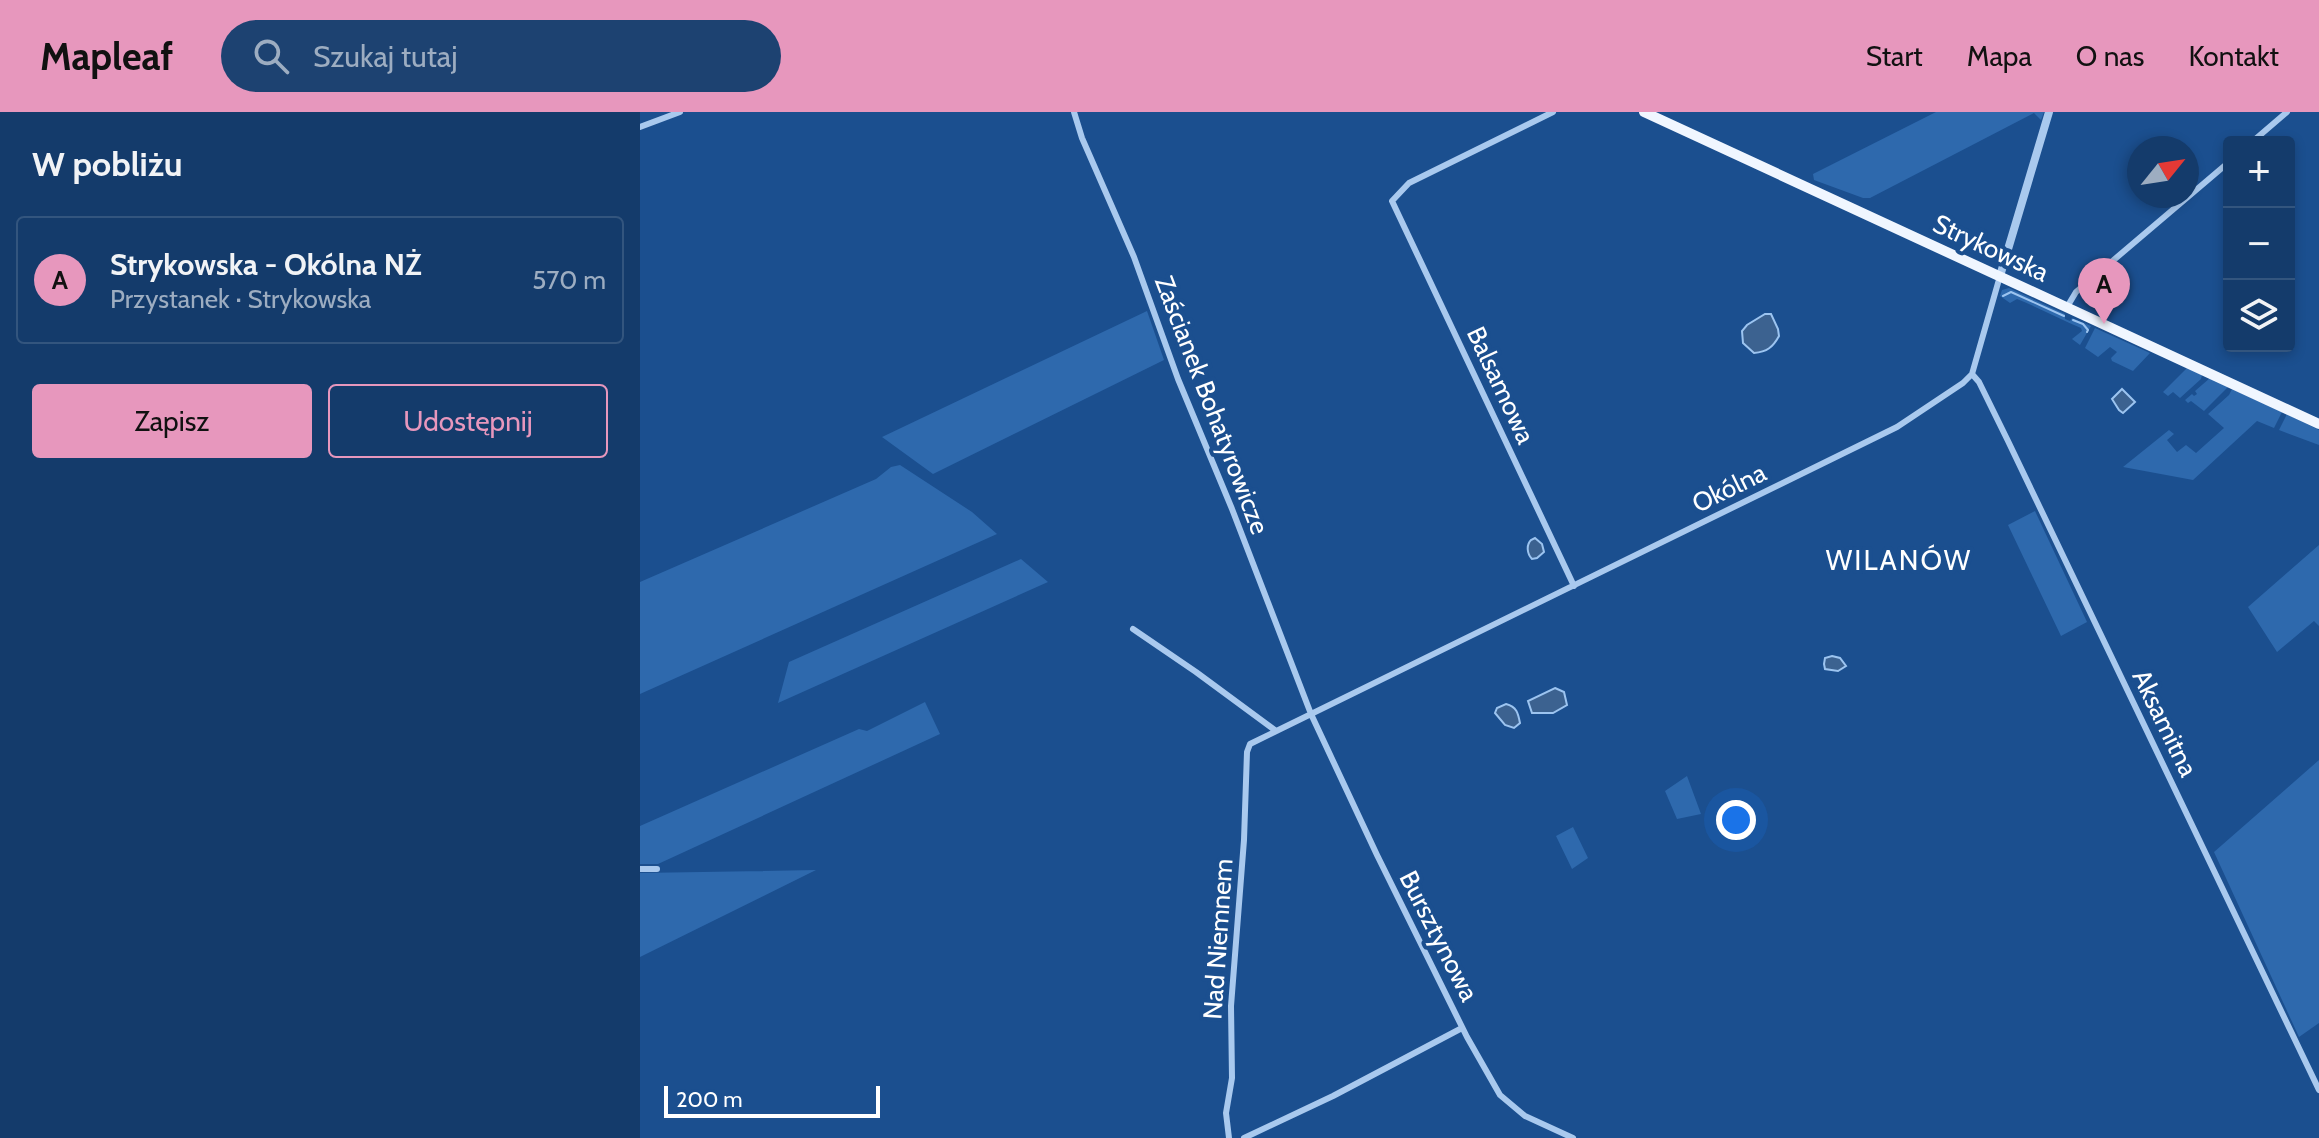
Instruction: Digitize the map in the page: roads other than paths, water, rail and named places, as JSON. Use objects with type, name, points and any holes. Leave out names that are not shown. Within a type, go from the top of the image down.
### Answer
[{"type":"main road","name":"Strykowska","points":[[1644,112],[2319,424]]},
{"type":"street","points":[[640,127],[680,112]]},
{"type":"street","name":"Zaścianek Bohatyrowicze","points":[[1074,112],[1082,138],[1134,257],[1178,379],[1311,714]]},
{"type":"street","name":"Balsamowa","points":[[1553,112],[1409,183],[1392,201],[1574,586]]},
{"type":"street","points":[[1972,374],[2049,112]]},
{"type":"street","points":[[2259,136],[2287,112]]},
{"type":"street","points":[[2067,307],[2076,292],[2223,167]]},
{"type":"street","name":"Okólna","points":[[1250,744],[1897,427],[1972,374]]},
{"type":"street","name":"Aksamitna","points":[[1972,374],[2006,436],[2319,1090]]},
{"type":"street","points":[[1133,629],[1276,731]]},
{"type":"street","name":"Bursztynowa","points":[[1311,714],[1462,1028],[1493,1084],[1506,1102],[1525,1116],[1573,1138]]},
{"type":"street","name":"Nad Niemnem","points":[[1228,1138],[1226,1113],[1232,1078],[1231,1006],[1247,752],[1250,744]]},
{"type":"street","points":[[640,869],[657,869]]},
{"type":"street","points":[[1244,1138],[1333,1096],[1462,1028]]},
{"type":"waterway","points":[[2003,296],[2011,292],[2064,316]]},
{"type":"waterway","points":[[2073,320],[2083,324],[2087,332]]},
{"type":"place","name":"Strykowska - Okólna NŻ","points":[[2104,324]]},
{"type":"district","name":"WILANÓW","points":[[1899,560]]}]
